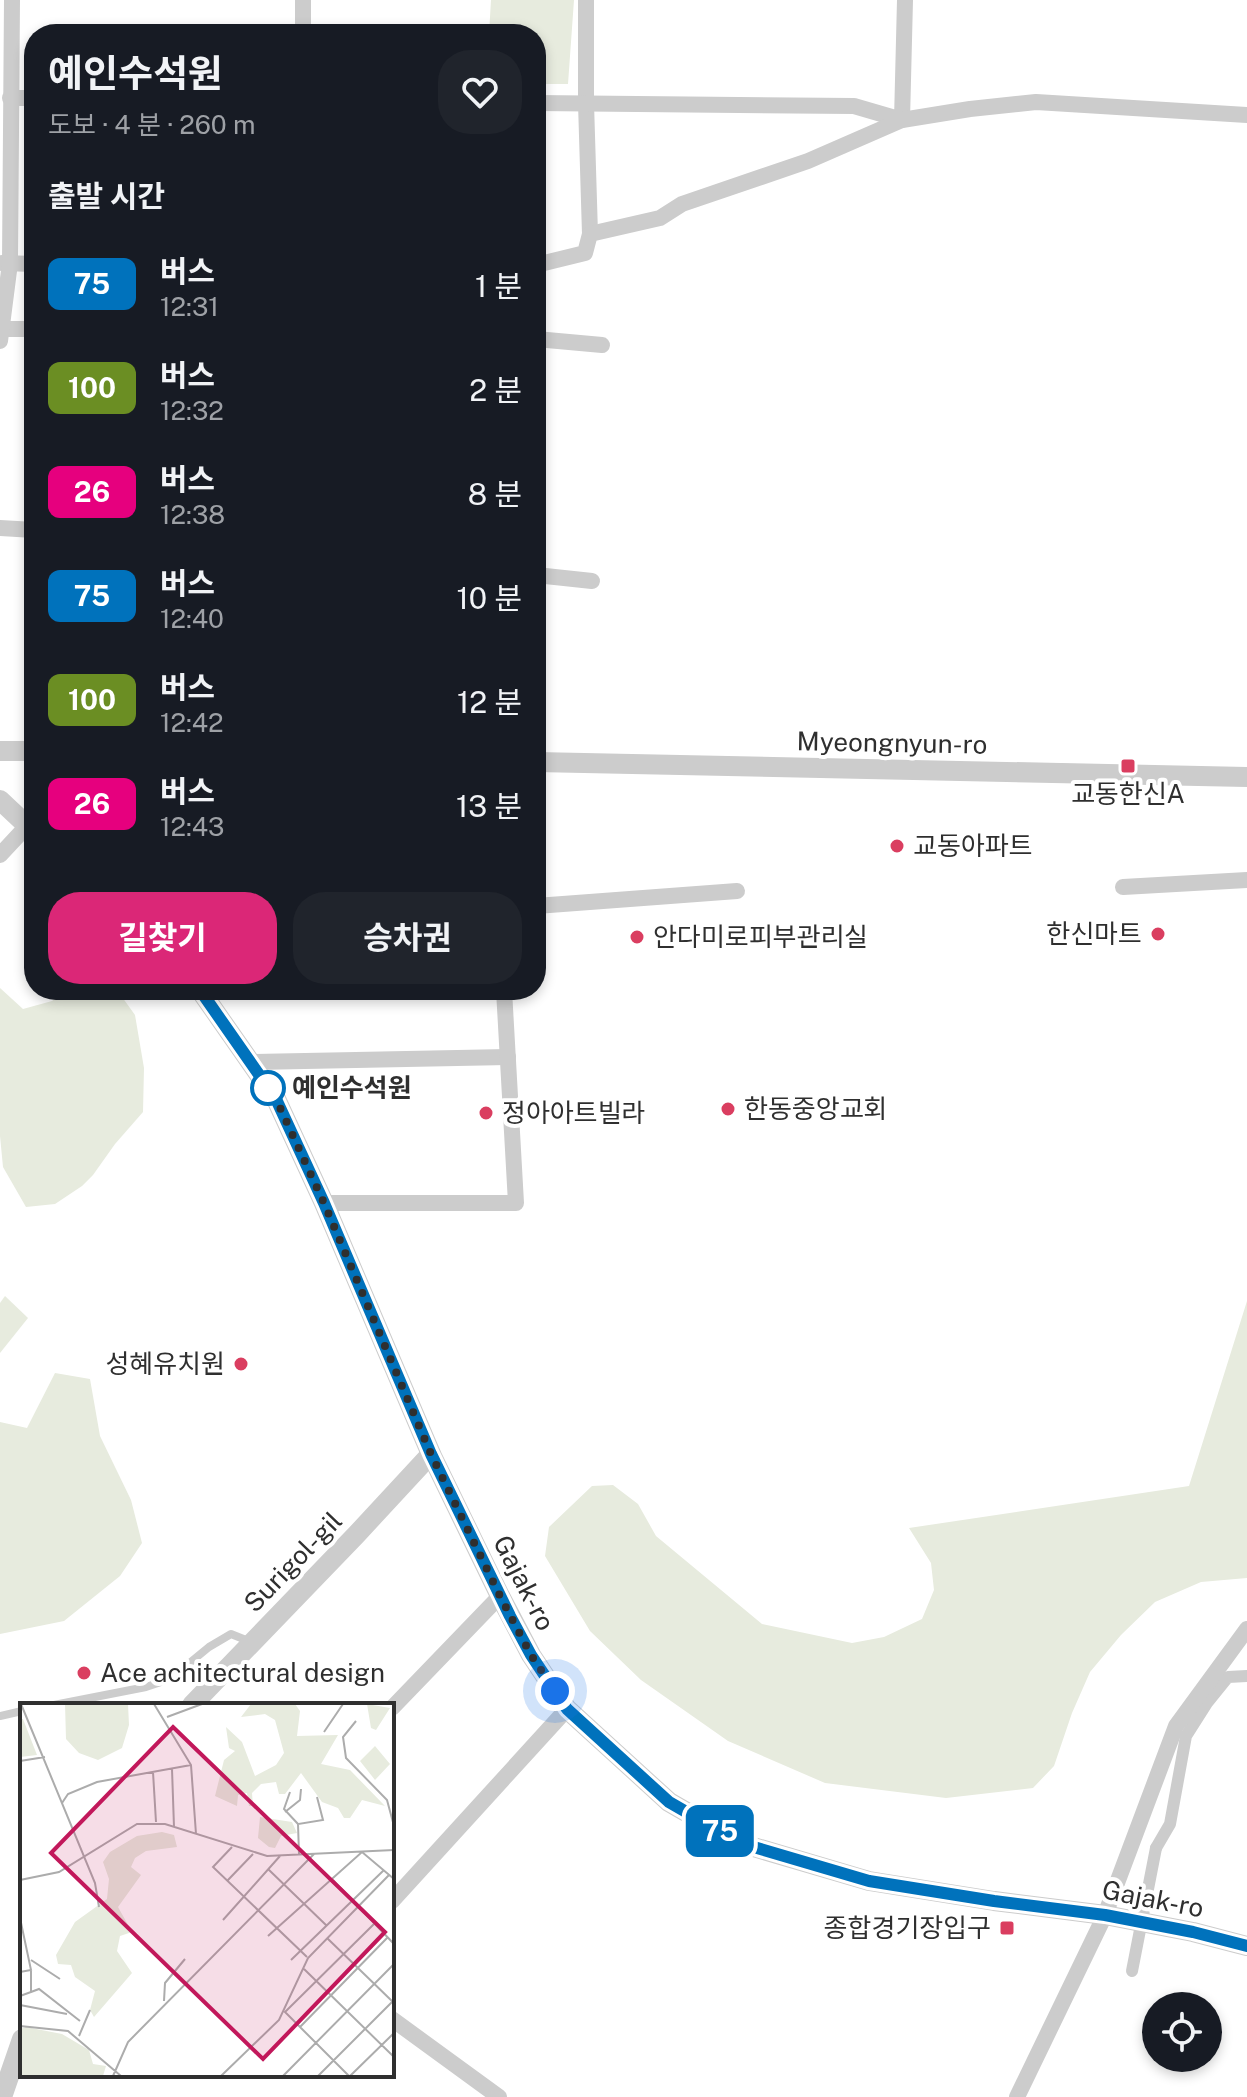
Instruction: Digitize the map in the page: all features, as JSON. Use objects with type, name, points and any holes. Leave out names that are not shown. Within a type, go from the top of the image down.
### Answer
[{"type":"street","points":[[0,341],[12,0]]},
{"type":"street","points":[[303,0],[303,24]]},
{"type":"street","points":[[546,263],[585,253],[590,234],[586,0]]},
{"type":"street","points":[[902,120],[905,0]]},
{"type":"street","points":[[10,98],[24,98]]},
{"type":"street","points":[[590,234],[660,218],[682,204],[808,161],[902,120],[1036,102],[1247,115]]},
{"type":"street","points":[[546,103],[854,106],[902,120]]},
{"type":"street","points":[[0,329],[24,329]]},
{"type":"street","points":[[546,340],[602,345]]},
{"type":"street","points":[[0,528],[24,529]]},
{"type":"street","points":[[546,576],[592,581]]},
{"type":"street","points":[[0,751],[24,751]]},
{"type":"street","name":"Myeongnyun-ro","points":[[546,762],[1247,777]]},
{"type":"street","points":[[0,800],[24,822]]},
{"type":"street","points":[[0,855],[24,835]]},
{"type":"street","points":[[1123,887],[1247,880]]},
{"type":"street","points":[[546,905],[737,891]]},
{"type":"street","name":"Gajak-ro","points":[[207,1000],[276,1099],[431,1454],[531,1655],[567,1709],[669,1802],[740,1843],[869,1881],[1105,1915],[1247,1946]]},
{"type":"street","points":[[324,1203],[516,1203],[505,1000]]},
{"type":"street","points":[[250,1062],[508,1057]]},
{"type":"street","name":"Surigol-gil","points":[[194,1703],[431,1454]]},
{"type":"street","points":[[394,1706],[500,1596]]},
{"type":"street","points":[[1017,2097],[1105,1915],[1176,1726],[1247,1629]]},
{"type":"street","points":[[1132,1971],[1156,1848],[1170,1824],[1186,1736],[1228,1677],[1247,1676]]},
{"type":"street","points":[[394,1899],[567,1709]]},
{"type":"street","points":[[394,2020],[499,2097]]},
{"type":"street","points":[[2,2097],[20,2045]]},
{"type":"lane","points":[[64,1703],[146,1687],[170,1679],[209,1647],[231,1634],[252,1643]]},
{"type":"lane","points":[[0,1716],[20,1711]]},
{"type":"shaded area","points":[[491,0],[574,0],[568,84],[546,84],[546,24],[490,24]]},
{"type":"shaded area","points":[[0,988],[23,1009],[53,1000],[124,1000],[135,1015],[144,1068],[143,1112],[93,1175],[55,1204],[26,1207],[3,1167],[0,1136]]},
{"type":"shaded area","points":[[5,1296],[28,1318],[0,1353],[0,1303]]},
{"type":"shaded area","points":[[1247,1301],[1247,1578],[1201,1582],[1155,1602],[1121,1635],[1090,1672],[1054,1766],[1033,1788],[946,1798],[825,1783],[728,1741],[641,1680],[590,1631],[545,1556],[549,1527],[592,1486],[613,1485],[638,1504],[656,1536],[762,1624],[852,1643],[884,1637],[922,1619],[934,1590],[931,1563],[909,1528],[1189,1486]]},
{"type":"shaded area","points":[[55,1373],[90,1379],[100,1436],[131,1500],[142,1543],[120,1576],[64,1621],[0,1634],[0,1422],[27,1428]]},
{"type":"bus line","name":"75","points":[[207,1000],[276,1099],[431,1454],[531,1655],[567,1709],[669,1802],[740,1843],[869,1881],[1105,1915],[1247,1946]]},
{"type":"place","name":"교동한신A","points":[[1128,766]]},
{"type":"place","name":"교동아파트","points":[[897,846]]},
{"type":"place","name":"한신마트","points":[[1158,934]]},
{"type":"place","name":"안다미로피부관리실","points":[[637,937]]},
{"type":"place","name":"예인수석원","points":[[268,1088]]},
{"type":"place","name":"한동중앙교회","points":[[728,1109]]},
{"type":"place","name":"정아아트빌라","points":[[486,1113]]},
{"type":"place","name":"성혜유치원","points":[[241,1364]]},
{"type":"place","name":"Ace achitectural design","points":[[84,1673]]},
{"type":"place","name":"종합경기장입구","points":[[1007,1928]]},
{"type":"route","points":[[268,1088],[263,1080],[276,1099],[324,1203],[431,1454],[500,1596],[531,1655],[555,1691]]}]
